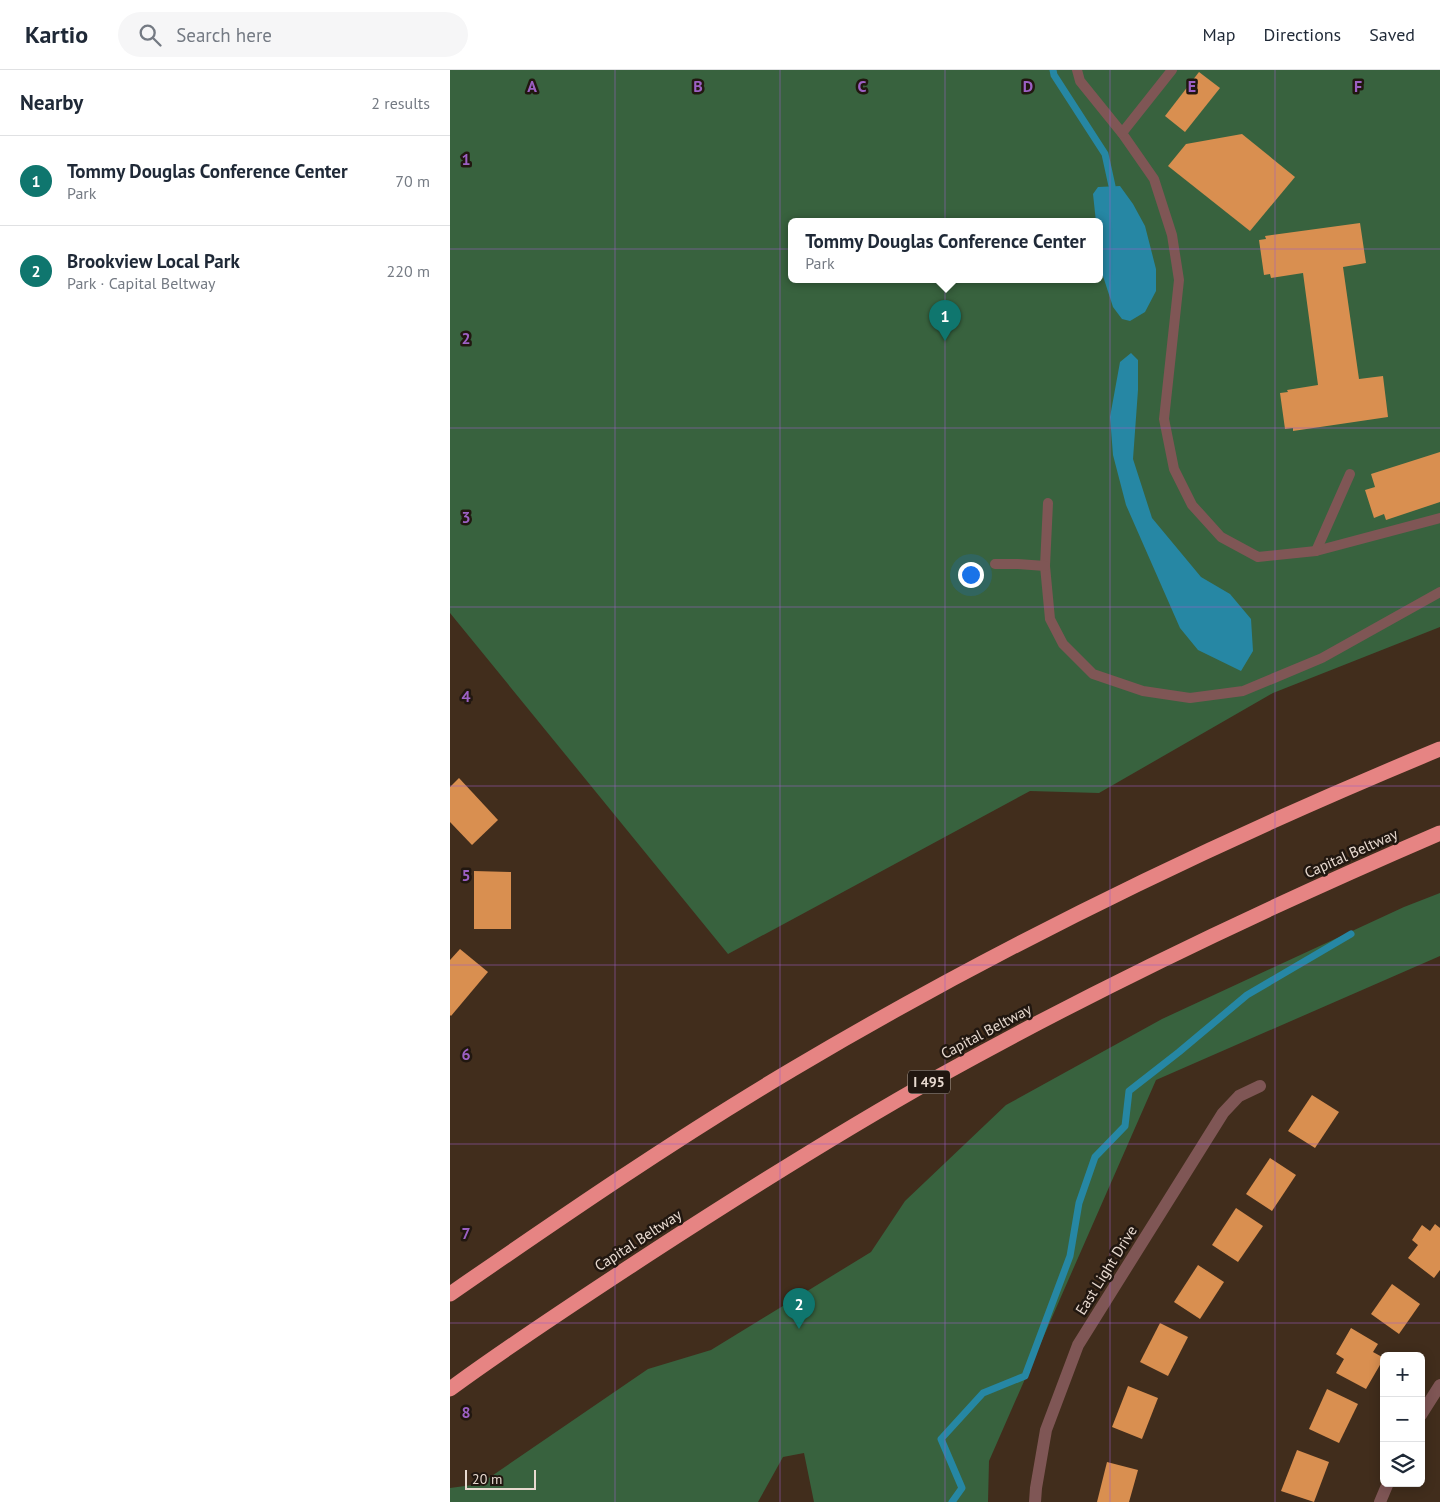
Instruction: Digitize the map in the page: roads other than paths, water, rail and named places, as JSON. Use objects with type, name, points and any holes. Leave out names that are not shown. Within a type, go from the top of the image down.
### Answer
[{"type":"highway","points":[[450,1294],[681,1138],[792,1070],[994,956],[1207,850],[1338,791],[1440,749]]},
{"type":"highway","name":"Capital Beltway","points":[[450,1389],[599,1287],[724,1205],[936,1078],[1039,1022],[1231,926],[1440,833]]},
{"type":"street","name":"East Light Drive","points":[[1035,1502],[1046,1430],[1078,1346],[1223,1113],[1239,1096],[1260,1086]]},
{"type":"street","points":[[1425,1409],[1440,1385]]},
{"type":"street","points":[[1380,1502],[1386,1487]]},
{"type":"lane","points":[[1077,70],[1080,81],[1122,133],[1154,179],[1172,235],[1179,280],[1164,419],[1174,469],[1192,505],[1221,537],[1258,556],[1316,551],[1440,518]]},
{"type":"lane","points":[[1122,133],[1172,70]]},
{"type":"lane","points":[[1316,551],[1350,474]]},
{"type":"lane","points":[[1048,503],[1045,566],[1050,619],[1063,644],[1093,674],[1143,691],[1190,698],[1243,691],[1322,658],[1440,592]]},
{"type":"lane","points":[[995,564],[1045,566]]},
{"type":"water","points":[[1120,186],[1133,204],[1145,226],[1156,269],[1156,291],[1145,312],[1130,321],[1122,319],[1113,307],[1103,276],[1103,218],[1096,218],[1093,194],[1098,187]]},
{"type":"water","points":[[1131,353],[1138,360],[1138,390],[1133,459],[1152,518],[1201,577],[1230,594],[1251,619],[1253,651],[1241,671],[1198,650],[1180,628],[1126,505],[1113,455],[1110,417],[1120,362]]},
{"type":"waterway","points":[[1053,70],[1054,75],[1105,154],[1112,186]]},
{"type":"waterway","points":[[952,1502],[962,1488],[941,1439],[983,1393],[1025,1376],[1070,1256],[1079,1203],[1095,1157],[1125,1126],[1129,1091],[1247,995],[1351,934]]},
{"type":"place","name":"Tommy Douglas Conference Center","points":[[945,341]]},
{"type":"place","name":"Brookview Local Park","points":[[799,1329]]}]
